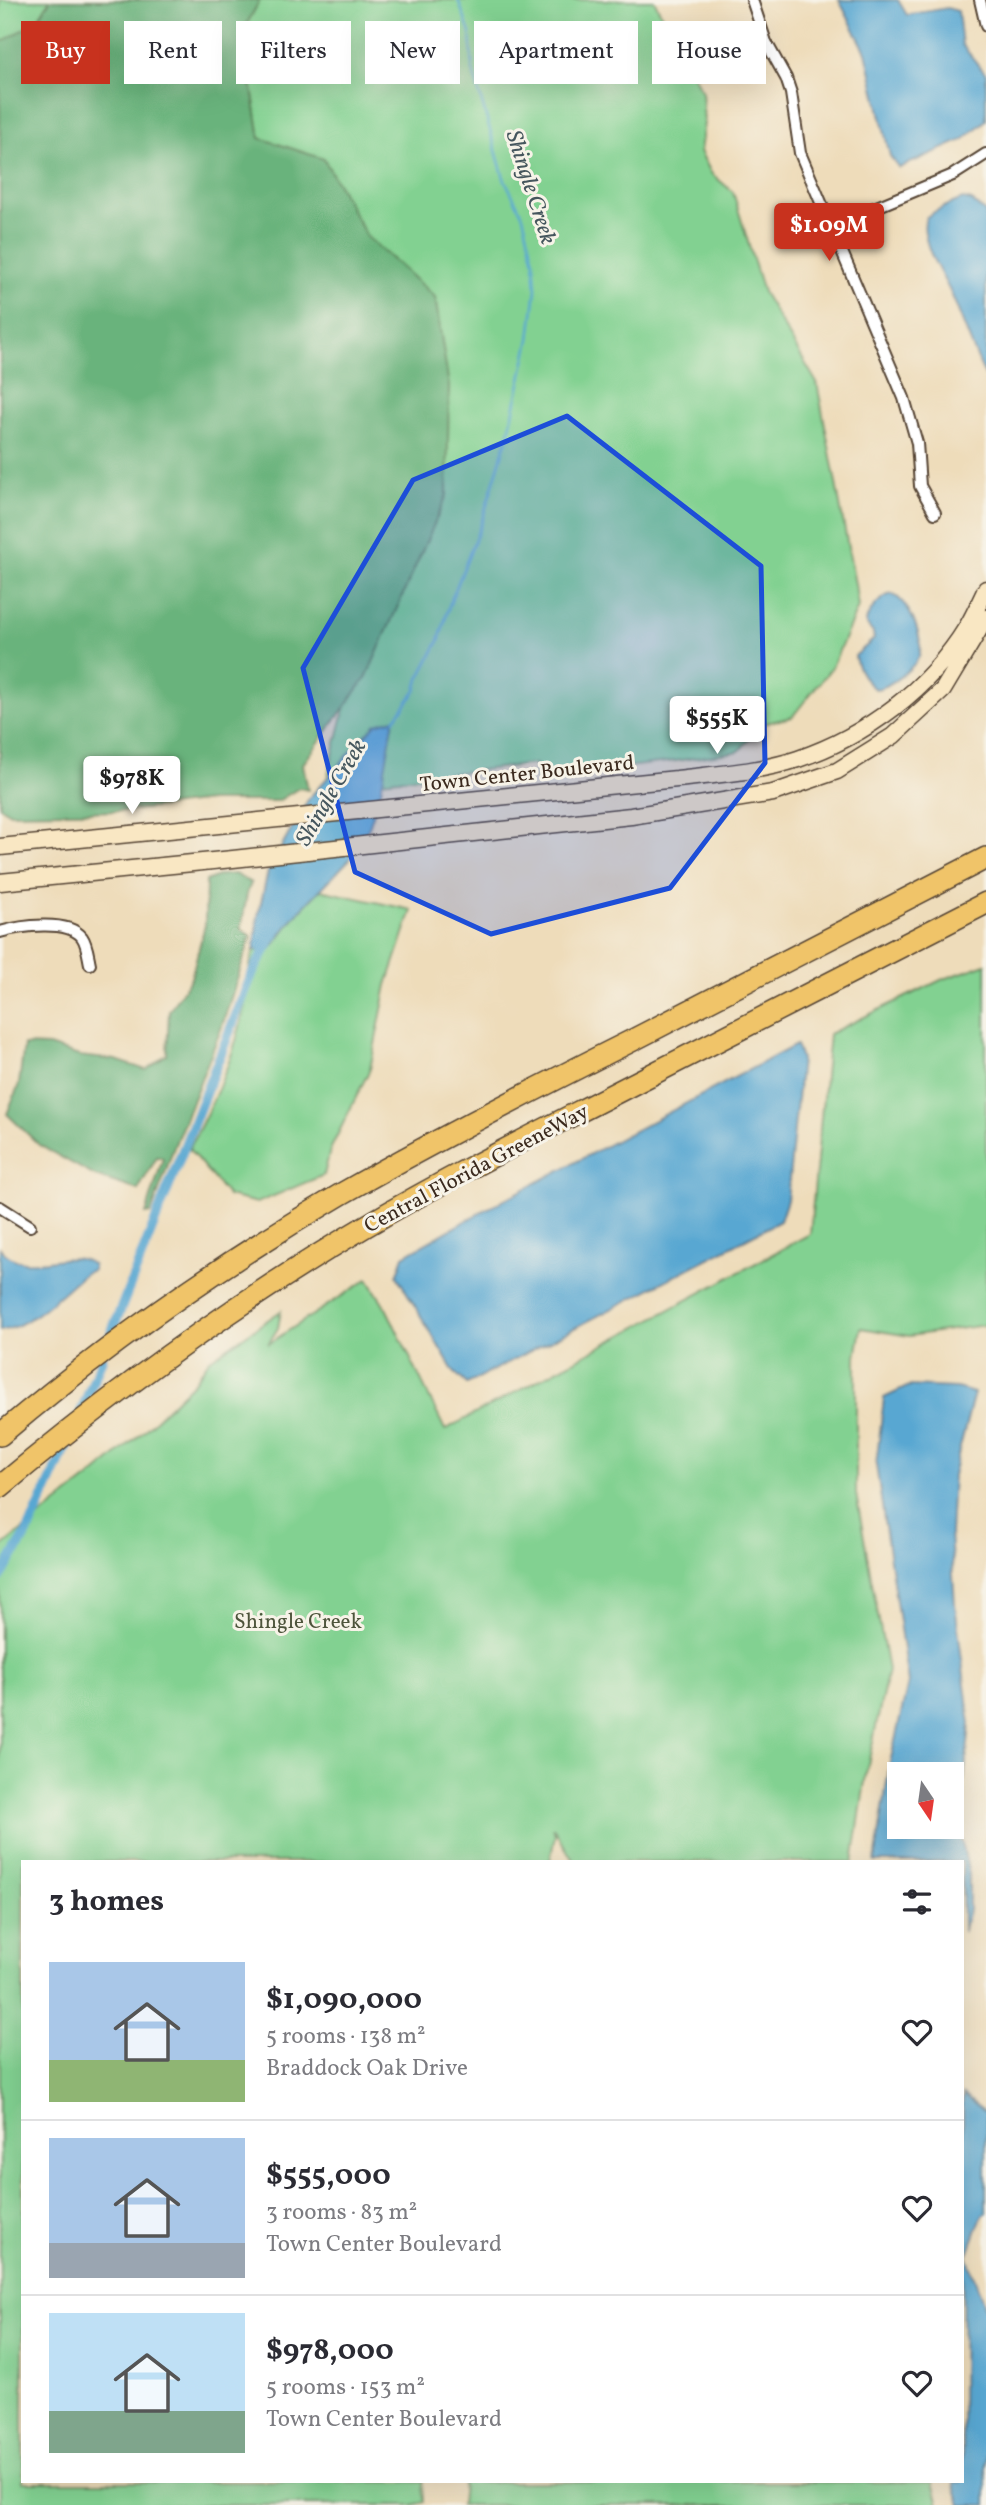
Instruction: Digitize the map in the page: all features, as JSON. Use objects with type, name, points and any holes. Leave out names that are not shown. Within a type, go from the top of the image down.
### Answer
[{"type":"highway","name":"Central Florida GreeneWay","points":[[0,1435],[73,1377],[207,1280],[305,1216],[392,1165],[986,858]]},
{"type":"highway","name":"Central Florida GreeneWay","points":[[0,1487],[127,1386],[215,1322],[366,1226],[508,1148],[986,903]]},
{"type":"street","points":[[752,0],[766,42],[786,78],[791,93],[800,153],[908,410],[916,443],[920,486],[935,513]]},
{"type":"street","points":[[980,0],[986,26]]},
{"type":"street","points":[[831,226],[953,175],[986,154]]},
{"type":"street","name":"Town Center Boulevard","points":[[0,847],[677,779],[753,769],[798,759],[856,733],[901,702],[934,671],[967,627],[986,589]]},
{"type":"street","points":[[0,882],[631,816],[773,793],[837,771],[893,736],[943,690],[986,618]]},
{"type":"street","points":[[0,932],[62,925],[75,929],[85,940],[90,964]]},
{"type":"street","points":[[0,1207],[30,1226]]},
{"type":"highlighted area","points":[[567,416],[761,566],[765,763],[670,888],[491,934],[355,872],[303,668],[413,480]]},
{"type":"green space","points":[[0,0],[79,0],[49,21],[21,21],[21,40],[0,55]]},
{"type":"green space","points":[[50,0],[260,0],[248,21],[236,21],[236,84],[251,84],[260,138],[324,159],[367,237],[435,297],[449,386],[447,495],[366,678],[303,764],[308,790],[299,788],[278,801],[210,801],[126,811],[10,813],[0,807],[0,43],[21,31],[21,84],[110,84],[110,21],[37,21]]},
{"type":"green space","name":"Shingle Creek","points":[[176,0],[654,0],[665,21],[652,21],[652,84],[698,84],[702,92],[704,123],[700,151],[711,173],[733,192],[763,292],[817,383],[858,607],[832,667],[792,717],[762,724],[739,751],[676,761],[536,778],[535,764],[325,787],[436,344],[241,116],[222,82],[222,21],[188,21]]},
{"type":"green space","points":[[235,874],[251,883],[241,929],[251,936],[221,1029],[151,1213],[146,1214],[163,1158],[157,1157],[138,1190],[95,1176],[39,1145],[7,1114],[19,1084],[24,1045],[49,1046],[79,1056],[116,1060],[146,1070],[167,1054],[169,1011],[191,978],[205,925],[206,881],[220,875]]},
{"type":"green space","points":[[320,890],[412,910],[387,985],[370,1069],[330,1150],[324,1175],[257,1203],[228,1196],[189,1149],[214,1098],[235,1045],[254,950],[264,952],[270,949],[295,915]]},
{"type":"green space","name":"Shingle Creek","points":[[986,964],[986,1325],[909,1336],[861,1328],[856,1357],[856,1494],[888,1670],[866,1774],[853,1860],[573,1860],[553,1827],[555,1835],[550,1860],[21,1860],[21,2483],[423,2483],[424,2502],[412,2505],[0,2505],[0,1548],[142,1433],[194,1382],[209,1360],[281,1311],[278,1328],[268,1344],[368,1279],[387,1310],[445,1430],[810,1234],[829,1034],[941,980]]},
{"type":"green space","points":[[463,2483],[933,2483],[939,2505],[461,2505]]},
{"type":"water","points":[[839,0],[898,0],[907,15],[947,8],[958,11],[962,45],[986,74],[986,120],[963,140],[899,168],[890,156],[866,52]]},
{"type":"water","points":[[963,199],[972,201],[986,213],[986,377],[950,292],[931,255],[925,233],[928,216]]},
{"type":"water","points":[[892,594],[904,604],[913,619],[919,636],[920,652],[914,664],[902,675],[875,689],[862,674],[855,656],[874,639],[866,624],[871,610],[879,601]]},
{"type":"water","points":[[394,719],[381,791],[369,827],[350,859],[295,916],[270,950],[254,950],[268,871],[309,798],[376,724]]},
{"type":"water","points":[[796,1045],[801,1059],[787,1200],[780,1221],[467,1384],[454,1372],[397,1276],[404,1256],[483,1211]]},
{"type":"water","points":[[0,1248],[10,1257],[22,1262],[72,1258],[93,1265],[93,1270],[85,1273],[34,1316],[0,1331]]},
{"type":"water","points":[[909,1386],[957,1388],[974,1393],[953,1475],[950,1533],[955,1604],[970,1724],[964,1781],[964,1762],[890,1762],[908,1683],[876,1465],[884,1398]]},
{"type":"water","points":[[887,1783],[887,1839],[961,1839],[969,1875],[969,1910],[964,1928],[964,1860],[875,1860]]},
{"type":"water","points":[[964,2096],[986,2113],[986,2213],[982,2216],[967,2256],[986,2311],[986,2505],[961,2505],[954,2483],[964,2483]]},
{"type":"waterway","name":"Shingle Creek","points":[[394,720],[416,691],[419,679],[439,641],[449,606],[481,524],[509,432],[530,339],[536,289],[534,261],[523,216],[504,178],[473,72],[470,33],[458,0]]},
{"type":"waterway","name":"Shingle Creek","points":[[107,1344],[252,974],[270,941]]},
{"type":"waterway","name":"Shingle Creek","points":[[78,1419],[102,1359]]},
{"type":"waterway","name":"Shingle Creek","points":[[0,1578],[28,1531],[72,1434]]}]
